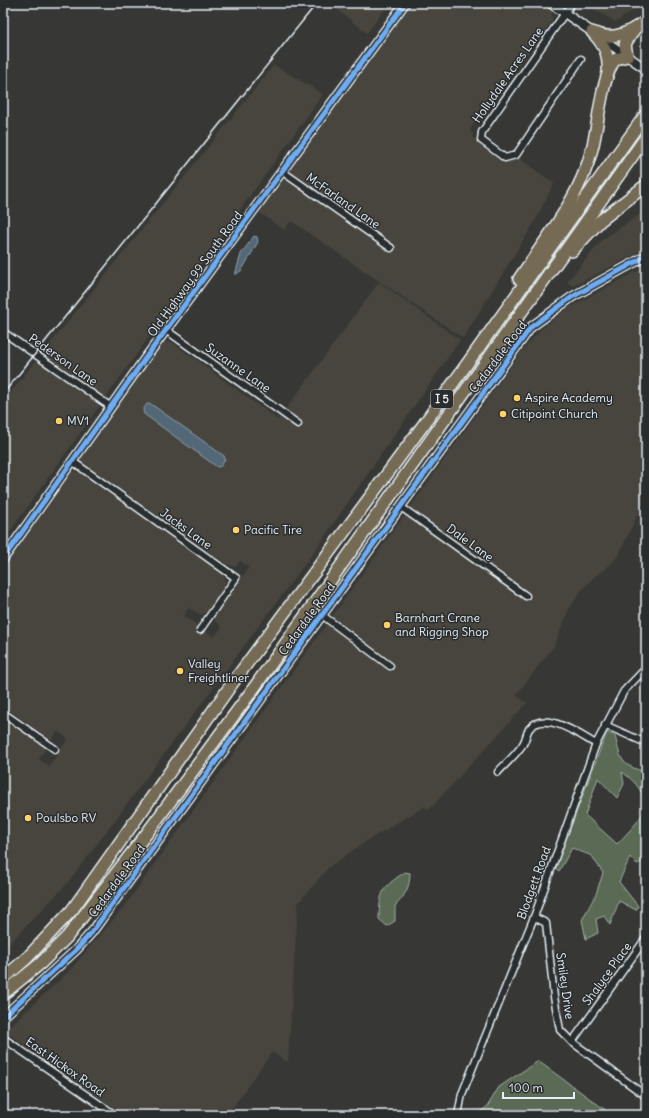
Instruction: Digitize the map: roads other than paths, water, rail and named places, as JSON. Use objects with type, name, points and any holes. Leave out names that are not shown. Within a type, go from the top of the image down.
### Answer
[{"type":"highway","points":[[592,32],[602,36],[614,37],[625,34],[646,21]]},
{"type":"highway","points":[[608,72],[616,59],[627,56],[626,44],[635,28]]},
{"type":"highway","points":[[424,424],[449,382],[520,277],[577,188],[592,150],[608,72],[608,60],[605,48],[592,32]]},
{"type":"highway","name":"I 5","points":[[3,979],[28,957],[72,910],[234,681],[424,424],[646,114]]},
{"type":"highway","name":"I 5","points":[[3,994],[41,963],[67,937],[143,840],[251,692],[646,137]]},
{"type":"highway","points":[[513,325],[588,234],[617,206],[646,185]]},
{"type":"street","name":"Old Highway 99 South Road","points":[[3,558],[166,330],[283,172],[405,3]]},
{"type":"street","points":[[550,3],[646,69]]},
{"type":"street","points":[[564,13],[572,3]]},
{"type":"street","name":"Hollydale Acres Lane","points":[[564,13],[482,132],[481,140],[505,158],[516,155],[581,59]]},
{"type":"street","name":"McFarland Lane","points":[[283,172],[390,248]]},
{"type":"street","name":"Cedardale Road","points":[[3,1017],[76,950],[92,932],[531,327],[548,313],[572,297],[646,256]]},
{"type":"street","name":"Suzanne Lane","points":[[166,330],[298,424]]},
{"type":"street","name":"Pederson Lane","points":[[3,332],[111,407]]},
{"type":"street","name":"Jacks Lane","points":[[72,461],[236,578],[200,630]]},
{"type":"street","name":"Dale Lane","points":[[401,507],[526,596]]},
{"type":"street","points":[[322,615],[390,666]]},
{"type":"street","name":"Blodgett Road","points":[[458,1115],[462,1094],[534,916],[596,744],[605,724],[624,691],[646,668]]},
{"type":"street","points":[[3,713],[55,749]]},
{"type":"street","points":[[498,772],[523,744],[529,730],[545,720],[554,722],[596,744]]},
{"type":"street","points":[[605,724],[646,743]]},
{"type":"street","name":"Smiley Drive","points":[[534,916],[546,923],[554,997],[560,1030],[572,1042],[646,1096]]},
{"type":"street","name":"Shalyce Place","points":[[572,1042],[646,938]]},
{"type":"street","name":"East Hickox Road","points":[[3,1038],[115,1115]]},
{"type":"street","points":[[501,1115],[512,1115]]},
{"type":"water","points":[[254,236],[257,237],[258,242],[242,270],[235,275],[241,254]]},
{"type":"water","points":[[147,404],[151,404],[224,456],[225,459],[221,466],[217,467],[144,414],[143,410]]},
{"type":"railway","points":[[3,394],[317,3]]},
{"type":"place","name":"Aspire Academy","points":[[517,398]]},
{"type":"place","name":"Citipoint Church","points":[[503,414]]},
{"type":"place","name":"MV1","points":[[59,421]]},
{"type":"place","name":"Pacific Tire","points":[[236,530]]},
{"type":"place","name":"Barnhart Crane and Rigging Shop","points":[[387,625]]},
{"type":"place","name":"Valley Freightliner","points":[[180,671]]},
{"type":"place","name":"Poulsbo RV","points":[[28,818]]}]
